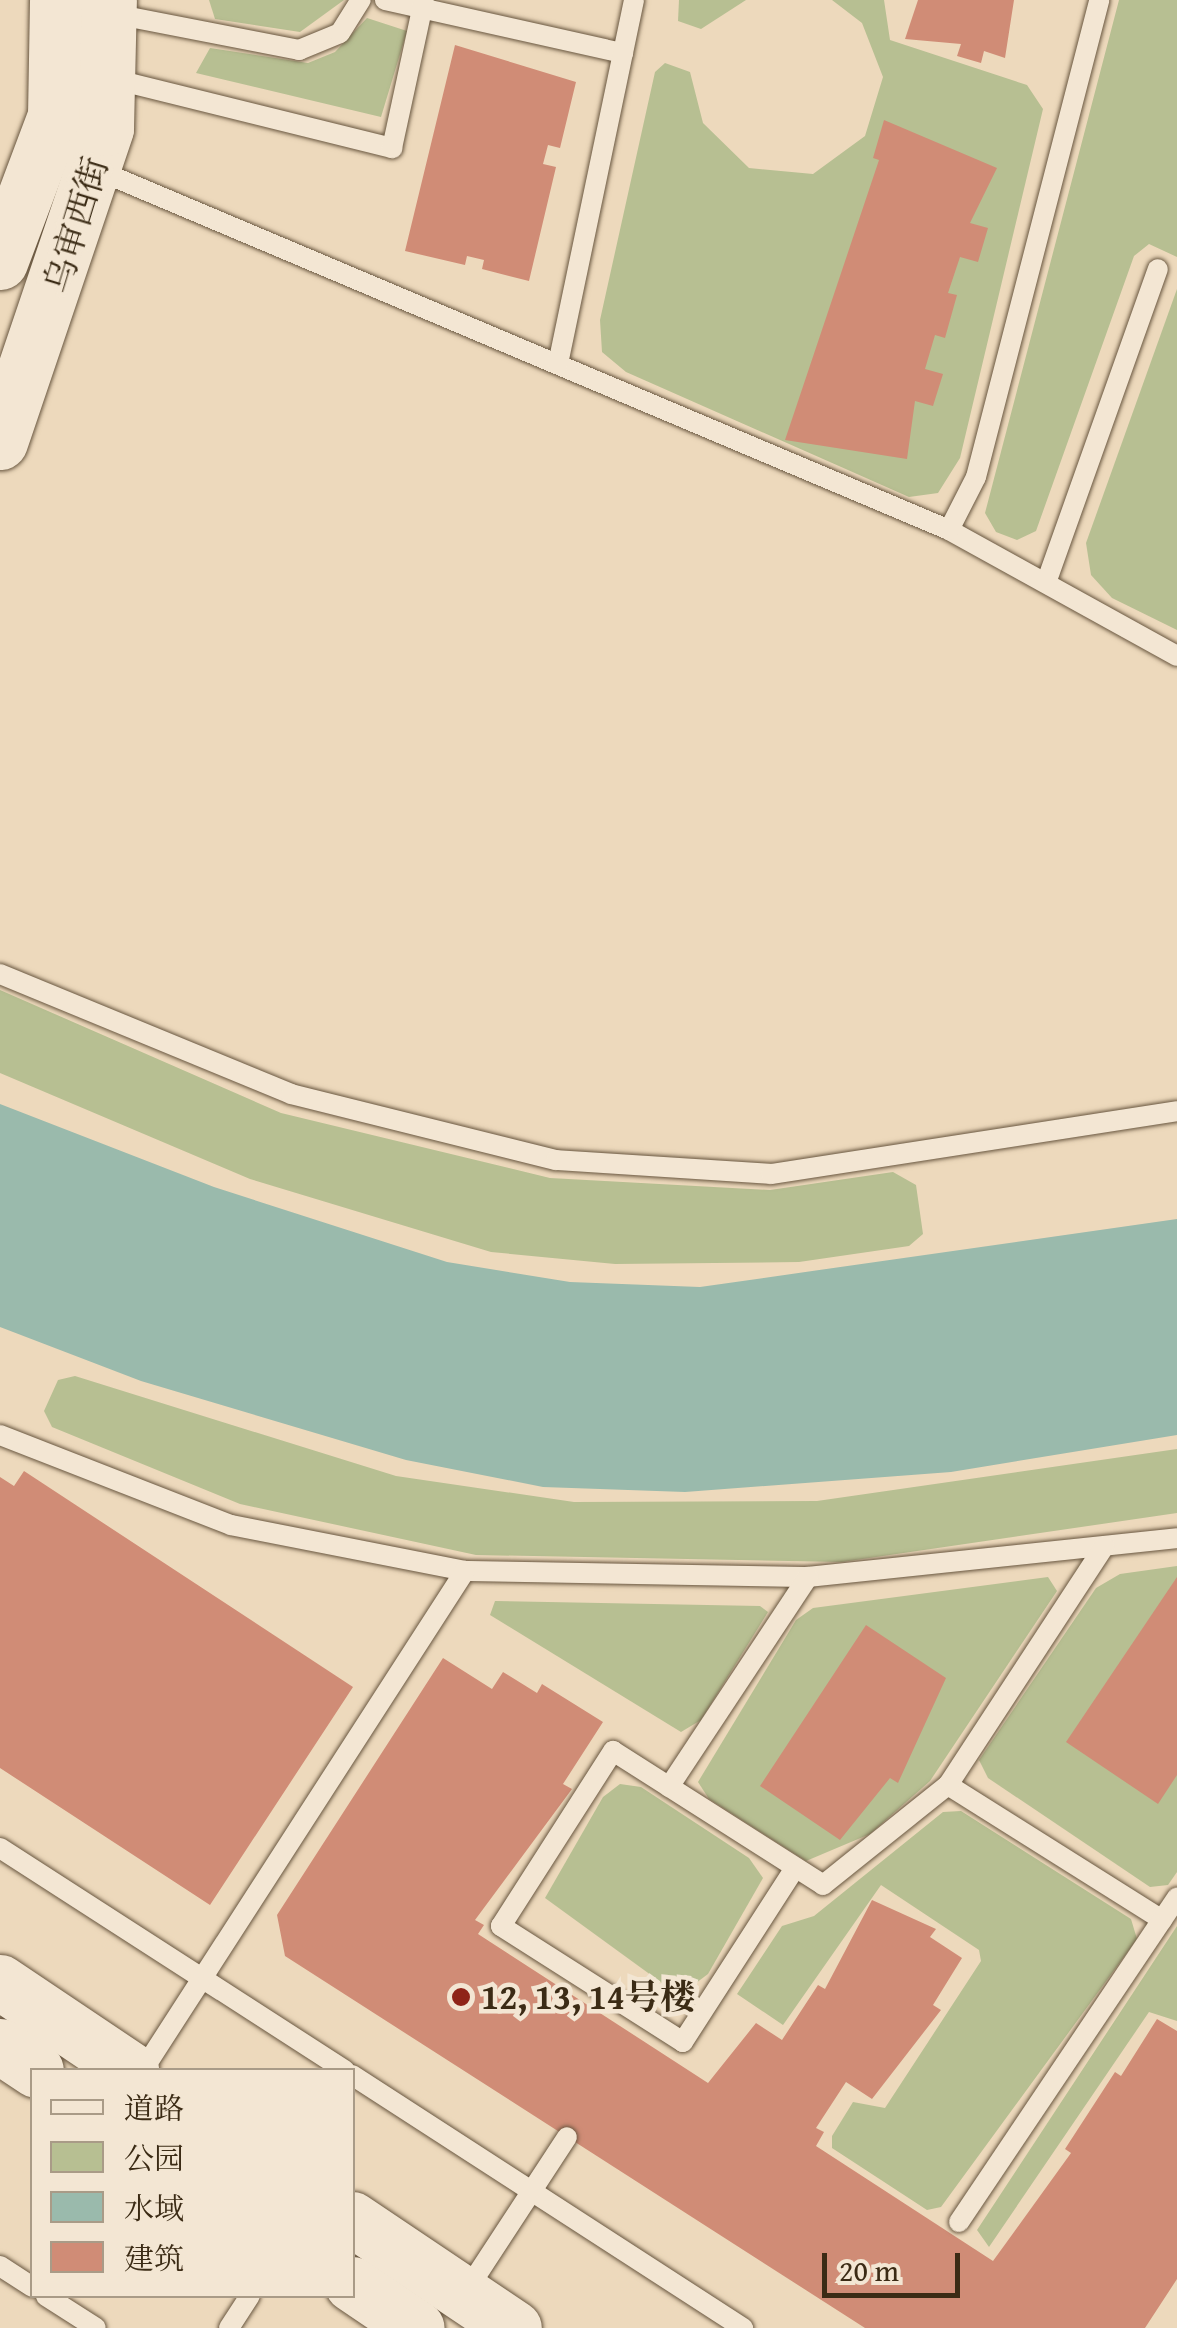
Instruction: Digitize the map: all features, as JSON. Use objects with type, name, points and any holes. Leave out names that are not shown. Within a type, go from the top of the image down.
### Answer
[{"type":"main road","name":"乌审西街","points":[[0,442],[94,168],[107,78],[91,4]]},
{"type":"main road","name":"乌审西街","points":[[0,262],[55,116],[91,4]]},
{"type":"main road","points":[[0,1982],[128,2068]]},
{"type":"main road","points":[[0,2046],[33,2068]]},
{"type":"main road","points":[[355,2221],[514,2328]]},
{"type":"main road","points":[[355,2286],[418,2328]]},
{"type":"lane","points":[[91,4],[299,50],[340,33],[361,0]]},
{"type":"lane","points":[[385,0],[423,4],[623,53]]},
{"type":"lane","points":[[558,364],[634,0]]},
{"type":"lane","points":[[949,530],[976,477],[1099,0]]},
{"type":"lane","points":[[107,78],[392,148],[423,4]]},
{"type":"lane","points":[[94,168],[949,530],[1177,656]]},
{"type":"lane","points":[[1046,583],[1158,270]]},
{"type":"lane","points":[[0,974],[291,1094],[556,1160],[771,1174],[1177,1111]]},
{"type":"lane","points":[[0,1434],[231,1525],[465,1570],[808,1577],[1177,1538]]},
{"type":"lane","points":[[795,1868],[683,2042],[639,2026],[501,1926],[613,1751],[823,1885],[948,1785],[1104,1547]]},
{"type":"lane","points":[[144,2068],[465,1570]]},
{"type":"lane","points":[[669,1787],[808,1577]]},
{"type":"lane","points":[[948,1785],[1162,1920]]},
{"type":"lane","points":[[0,1848],[342,2068]]},
{"type":"lane","points":[[959,2222],[1177,1898]]},
{"type":"lane","points":[[355,2077],[744,2328]]},
{"type":"lane","points":[[464,2294],[567,2138]]},
{"type":"lane","points":[[0,2266],[30,2286]]},
{"type":"lane","points":[[49,2298],[96,2328]]},
{"type":"lane","points":[[228,2328],[249,2298]]},
{"type":"green space","points":[[209,0],[344,0],[300,32],[215,19]]},
{"type":"green space","points":[[679,0],[746,0],[701,29],[678,21]]},
{"type":"green space","points":[[832,0],[884,0],[890,40],[1027,85],[1043,109],[960,458],[938,493],[909,497],[626,372],[602,352],[600,320],[655,72],[665,63],[690,72],[703,123],[749,168],[813,174],[865,136],[883,77],[862,23]]},
{"type":"green space","points":[[1119,0],[1177,0],[1177,257],[1149,244],[1134,256],[1036,531],[1017,540],[996,532],[985,513]]},
{"type":"green space","points":[[367,18],[407,31],[381,117],[196,73],[210,48],[308,63],[335,52]]},
{"type":"green space","points":[[1177,289],[1177,630],[1112,598],[1091,575],[1086,543]]},
{"type":"green space","points":[[0,990],[281,1113],[550,1178],[770,1190],[893,1172],[916,1185],[923,1234],[909,1246],[799,1262],[615,1264],[491,1252],[250,1179],[0,1073]]},
{"type":"green space","points":[[75,1376],[396,1476],[574,1502],[817,1501],[1177,1449],[1177,1513],[842,1562],[476,1555],[240,1504],[52,1427],[44,1411],[58,1380]]},
{"type":"green space","points":[[1177,1566],[1177,1872],[1168,1885],[1150,1887],[988,1778],[979,1760],[1096,1588],[1120,1574]]},
{"type":"green space","points":[[1048,1577],[1057,1591],[930,1781],[870,1834],[806,1861],[709,1799],[698,1782],[796,1620],[813,1608]]},
{"type":"green space","points":[[495,1601],[760,1606],[768,1612],[701,1720],[681,1732],[490,1615]]},
{"type":"green space","points":[[620,1784],[641,1787],[749,1858],[763,1878],[708,1974],[688,1989],[666,1986],[545,1898],[603,1797]]},
{"type":"green space","points":[[961,1811],[1131,1919],[1137,1939],[941,2207],[927,2210],[832,2148],[832,2136],[853,2102],[885,2108],[981,1961],[979,1950],[881,1885],[783,2025],[737,1994],[782,1926],[814,1916],[943,1812]]},
{"type":"green space","points":[[1177,1926],[1177,2021],[1149,2012],[989,2247],[977,2230]]},
{"type":"water","points":[[0,1104],[214,1187],[447,1262],[570,1282],[700,1287],[1177,1219],[1177,1435],[951,1472],[685,1492],[543,1487],[406,1460],[141,1381],[0,1327]]},
{"type":"building","points":[[918,0],[1014,0],[1005,58],[984,51],[981,63],[957,56],[961,44],[905,39]]},
{"type":"building","points":[[455,45],[576,82],[560,148],[548,145],[543,164],[556,167],[529,281],[482,269],[484,260],[467,256],[465,265],[405,251]]},
{"type":"building","points":[[884,120],[997,168],[970,223],[988,228],[978,262],[960,257],[948,293],[957,295],[945,338],[935,335],[925,369],[943,374],[933,406],[915,401],[907,459],[785,440],[879,160],[873,158]]},
{"type":"building","points":[[24,1471],[353,1687],[210,1905],[0,1768],[0,1477],[14,1486]]},
{"type":"building","points":[[1177,1577],[1177,1775],[1158,1804],[1066,1742]]},
{"type":"building","points":[[866,1625],[946,1678],[898,1783],[890,1778],[840,1840],[760,1786]]},
{"type":"building","name":"12, 13, 14号楼","points":[[443,1658],[492,1689],[503,1672],[537,1693],[542,1684],[603,1722],[563,1784],[572,1789],[475,1920],[484,1925],[478,1934],[708,2083],[756,2023],[782,2040],[818,1985],[825,1989],[872,1900],[936,1929],[930,1937],[962,1958],[933,2005],[941,2010],[872,2099],[846,2082],[816,2128],[824,2132],[816,2146],[993,2261],[1071,2153],[1065,2149],[1115,2072],[1121,2076],[1157,2019],[1177,2031],[1177,2279],[1145,2328],[865,2328],[285,1956],[277,1915]]},
{"type":"place","name":"12, 13, 14号楼","points":[[461,1997]]}]
